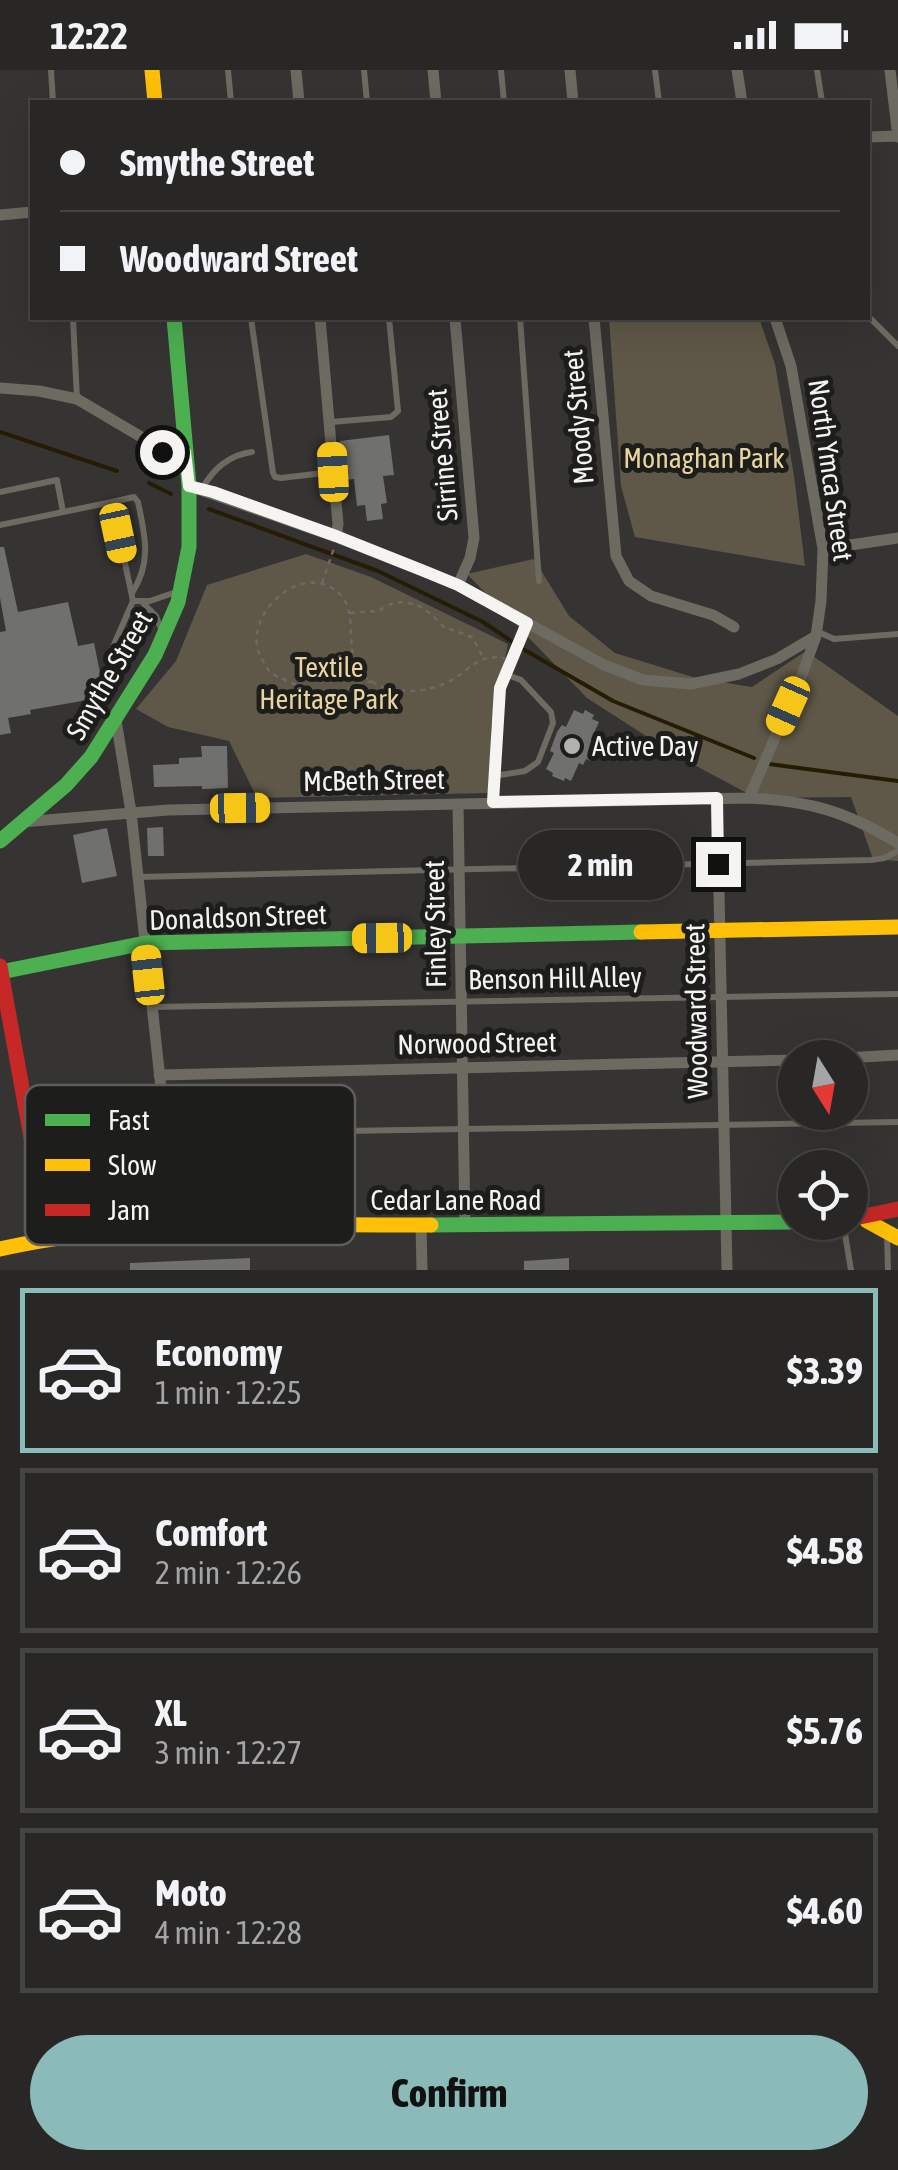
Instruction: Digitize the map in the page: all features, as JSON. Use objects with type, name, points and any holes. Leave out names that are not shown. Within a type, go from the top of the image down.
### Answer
[{"type":"street","points":[[152,70],[155,100]]},
{"type":"street","points":[[296,70],[299,100]]},
{"type":"street","points":[[434,70],[436,100]]},
{"type":"street","points":[[570,70],[573,100]]},
{"type":"street","points":[[737,70],[742,100]]},
{"type":"street","points":[[870,137],[898,136],[890,70]]},
{"type":"street","points":[[0,215],[30,212]]},
{"type":"street","name":"Smythe Street","points":[[0,841],[82,768],[116,720],[164,637],[182,589],[195,488],[185,452],[174,320]]},
{"type":"street","points":[[320,320],[336,536]]},
{"type":"street","name":"Sirrine Street","points":[[456,320],[474,538],[458,585]]},
{"type":"street","name":"Moody Street","points":[[594,320],[616,556],[630,581],[651,596],[714,615],[734,626]]},
{"type":"street","name":"North Ymca Street","points":[[749,798],[802,676],[816,633],[821,601],[823,549],[791,366],[776,320]]},
{"type":"street","points":[[0,388],[39,390],[77,400],[162,452],[185,452]]},
{"type":"street","points":[[195,488],[336,536],[458,585],[633,678],[674,684],[702,683],[778,659],[816,633]]},
{"type":"street","points":[[823,549],[898,538]]},
{"type":"street","points":[[116,720],[131,812],[160,1085]]},
{"type":"street","name":"Woodward Street","points":[[717,798],[726,1270]]},
{"type":"street","name":"McBeth Street","points":[[22,822],[131,812],[749,798],[829,809],[878,830],[898,844]]},
{"type":"street","name":"Finley Street","points":[[458,804],[465,1224]]},
{"type":"street","name":"Donaldson Street","points":[[1,968],[145,943],[898,927]]},
{"type":"street","points":[[1,968],[25,1102]]},
{"type":"street","points":[[868,1057],[898,1055]]},
{"type":"street","name":"Norwood Street","points":[[159,1074],[778,1060]]},
{"type":"street","points":[[868,1217],[898,1209]]},
{"type":"street","name":"Cedar Lane Road","points":[[355,1226],[778,1222]]},
{"type":"street","points":[[421,1225],[422,1270]]},
{"type":"street","points":[[868,1225],[894,1231]]},
{"type":"street","name":"Cedar Lane Road","points":[[0,1249],[25,1243]]},
{"type":"lane","points":[[50,70],[53,100]]},
{"type":"lane","points":[[228,70],[231,100]]},
{"type":"lane","points":[[364,70],[367,100]]},
{"type":"lane","points":[[502,70],[504,100]]},
{"type":"lane","points":[[655,70],[658,100]]},
{"type":"lane","points":[[817,70],[822,100]]},
{"type":"lane","points":[[870,318],[898,346]]},
{"type":"lane","points":[[73,320],[77,400]]},
{"type":"lane","points":[[251,320],[272,473],[281,478],[333,472]]},
{"type":"lane","points":[[330,422],[391,417],[398,411],[389,320]]},
{"type":"lane","points":[[520,320],[539,581]]},
{"type":"lane","points":[[195,488],[219,466],[252,452]]},
{"type":"lane","points":[[0,492],[56,480],[63,512]]},
{"type":"lane","points":[[0,525],[134,497],[146,545],[143,576],[108,656]]},
{"type":"lane","points":[[112,502],[132,597]]},
{"type":"lane","points":[[142,602],[182,589]]},
{"type":"lane","points":[[132,597],[156,616],[164,637]]},
{"type":"lane","points":[[493,802],[500,688],[527,623]]},
{"type":"lane","points":[[816,633],[834,638],[898,634]]},
{"type":"lane","points":[[494,776],[525,771],[538,762],[552,723],[551,712],[522,680],[505,674]]},
{"type":"lane","points":[[138,877],[871,860],[898,852]]},
{"type":"lane","name":"Benson Hill Alley","points":[[152,1006],[898,994]]},
{"type":"lane","points":[[355,1131],[898,1122]]},
{"type":"lane","points":[[888,1270],[894,1231]]},
{"type":"lane","points":[[851,1270],[852,1240]]},
{"type":"path","points":[[324,585],[334,550]]},
{"type":"path","points":[[372,681],[330,694],[316,694],[270,673],[257,645],[265,613],[290,587],[309,581],[335,590],[347,602],[352,656],[358,673],[372,681],[384,688],[412,691],[436,686],[452,680],[474,661],[512,656]]},
{"type":"path","points":[[349,613],[378,611],[393,603],[418,606],[444,627],[472,637],[486,658]]},
{"type":"green space","name":"Monaghan Park","points":[[609,320],[760,320],[775,364],[805,566],[635,537],[621,486]]},
{"type":"green space","name":"Textile Heritage Park","points":[[306,554],[371,577],[508,644],[491,726],[490,793],[257,798],[229,741],[168,727],[136,709],[176,661],[207,585]]},
{"type":"green space","points":[[534,559],[569,616],[615,653],[696,678],[752,687],[806,651],[898,716],[898,861],[873,859],[851,797],[756,798],[674,754],[587,698],[467,574]]},
{"type":"building","points":[[389,435],[394,475],[383,476],[387,503],[381,504],[383,519],[367,521],[365,505],[357,506],[354,479],[345,480],[340,441]]},
{"type":"building","points":[[0,547],[4,547],[18,612],[68,602],[78,646],[94,643],[105,697],[30,710],[31,714],[8,718],[11,733],[0,735],[0,632],[6,631],[0,598]]},
{"type":"building","name":"Active Day","points":[[574,710],[583,714],[585,710],[599,722],[591,739],[596,750],[591,761],[579,763],[571,781],[564,781],[546,769],[554,753],[550,751],[557,732],[562,725],[566,727]]},
{"type":"building","points":[[201,746],[227,746],[228,788],[154,787],[153,765],[179,764],[179,758],[202,757]]},
{"type":"building","points":[[163,827],[164,856],[148,856],[147,828]]},
{"type":"building","points":[[107,828],[117,876],[82,883],[73,835]]},
{"type":"building","points":[[250,1258],[250,1270],[130,1270],[130,1263]]},
{"type":"building","points":[[569,1258],[569,1270],[524,1270],[524,1261]]},
{"type":"waterway","points":[[0,432],[117,471]]},
{"type":"waterway","points":[[149,483],[171,494]]},
{"type":"waterway","points":[[209,509],[378,571],[483,622],[613,701],[754,758]]},
{"type":"waterway","points":[[769,764],[898,781]]},
{"type":"traffic: fast","points":[[0,841],[66,785],[91,757],[155,655],[178,602],[189,547],[189,486],[174,320]]},
{"type":"traffic: fast","points":[[1,972],[145,943],[641,932]]},
{"type":"traffic: fast","points":[[431,1225],[778,1222]]},
{"type":"traffic: slow","points":[[152,70],[155,100]]},
{"type":"traffic: slow","points":[[641,932],[898,927]]},
{"type":"traffic: slow","points":[[868,1222],[898,1238]]},
{"type":"traffic: slow","points":[[355,1225],[431,1225]]},
{"type":"traffic: slow","points":[[0,1249],[25,1244]]},
{"type":"traffic: jam","points":[[0,966],[25,1104]]},
{"type":"traffic: jam","points":[[868,1215],[898,1209]]},
{"type":"place","name":"Active Day","points":[[572,746]]},
{"type":"route","points":[[162,452],[185,452],[189,486],[424,571],[527,623],[500,688],[493,802],[717,798],[718,864]]}]
